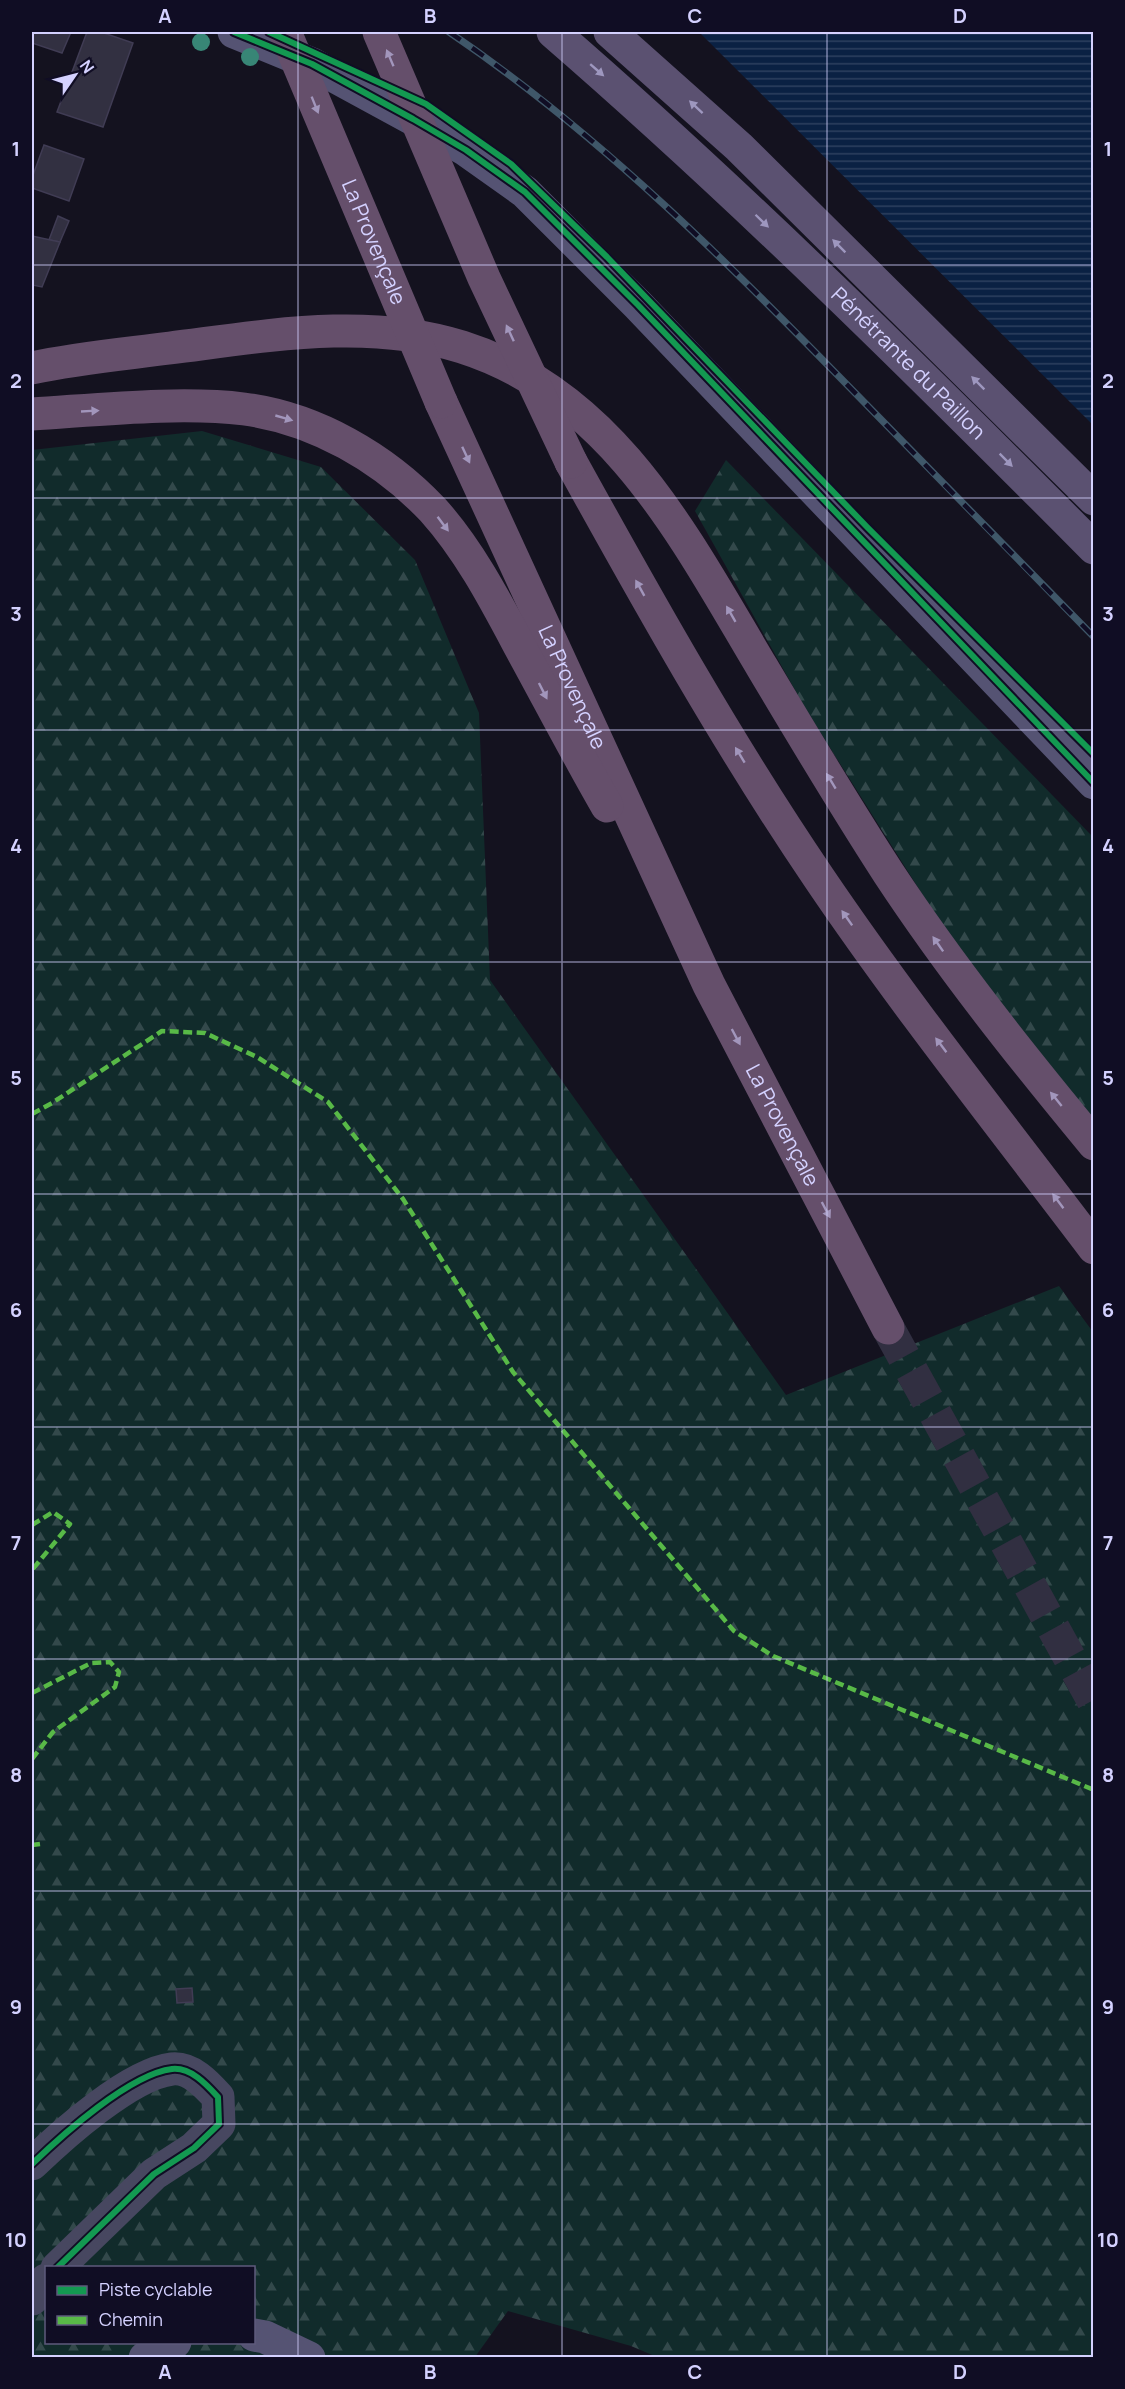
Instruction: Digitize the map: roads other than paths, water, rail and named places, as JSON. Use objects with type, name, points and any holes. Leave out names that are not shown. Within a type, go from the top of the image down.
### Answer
[{"type":"highway","name":"La Provençale","points":[[285,32],[441,402],[709,985],[888,1328]]},
{"type":"highway","points":[[379,32],[484,278],[571,462],[648,602],[756,782],[820,879],[881,965],[1094,1248]]},
{"type":"highway","points":[[32,368],[300,332],[388,332],[462,347],[504,365],[556,394],[598,429],[649,486],[693,550],[891,877],[1024,1059],[1094,1144]]},
{"type":"highway","points":[[32,414],[139,409],[244,409],[282,416],[320,429],[363,453],[396,476],[433,510],[468,556],[492,594],[566,735],[709,985]]},
{"type":"main road","name":"Pénétrante du Paillon","points":[[553,32],[720,180],[1094,548]]},
{"type":"main road","name":"Pénétrante du Paillon","points":[[610,32],[739,147],[1094,499]]},
{"type":"street","points":[[234,32],[312,64],[466,150],[525,192],[638,305],[1094,783]]},
{"type":"street","points":[[32,2164],[56,2141],[130,2085],[173,2069],[200,2077],[218,2097],[219,2124],[194,2148],[154,2174],[59,2266]]},
{"type":"street","points":[[32,2299],[45,2281]]},
{"type":"street","points":[[255,2335],[265,2337],[309,2358]]},
{"type":"street","points":[[145,2358],[173,2344]]},
{"type":"water","points":[[699,32],[1093,32],[1093,425]]},
{"type":"tunnel","points":[[888,1328],[1094,1702]]},
{"type":"railway","points":[[449,32],[506,72],[560,115],[664,205],[813,350],[1094,637]]}]
